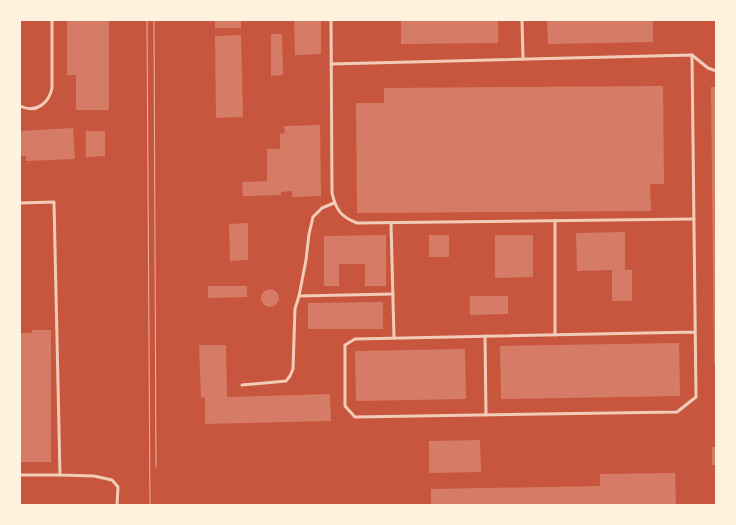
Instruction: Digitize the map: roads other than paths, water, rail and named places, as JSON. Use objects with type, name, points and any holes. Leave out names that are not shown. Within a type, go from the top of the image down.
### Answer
[{"type":"lane","points":[[20,106],[30,109],[38,108],[46,103],[50,96],[52,88],[52,20]]},
{"type":"lane","points":[[331,20],[332,193],[334,203],[340,212],[348,219],[357,223],[694,219]]},
{"type":"lane","points":[[522,20],[523,59]]},
{"type":"lane","points":[[331,64],[692,55],[708,68],[716,71]]},
{"type":"lane","points":[[692,55],[696,397],[677,412],[355,417],[345,406],[344,345],[355,339],[695,332]]},
{"type":"lane","points":[[20,203],[54,202],[60,475]]},
{"type":"lane","points":[[242,385],[286,381],[290,376],[293,369],[295,309],[299,296],[313,217],[322,208],[334,203]]},
{"type":"lane","points":[[555,221],[555,335]]},
{"type":"lane","points":[[391,223],[394,338]]},
{"type":"lane","points":[[299,296],[393,294]]},
{"type":"lane","points":[[485,336],[486,415]]},
{"type":"lane","points":[[20,475],[94,476],[112,480],[118,487],[117,505]]},
{"type":"tram line","points":[[147,20],[150,505]]},
{"type":"tram line","points":[[154,20],[156,467]]}]
